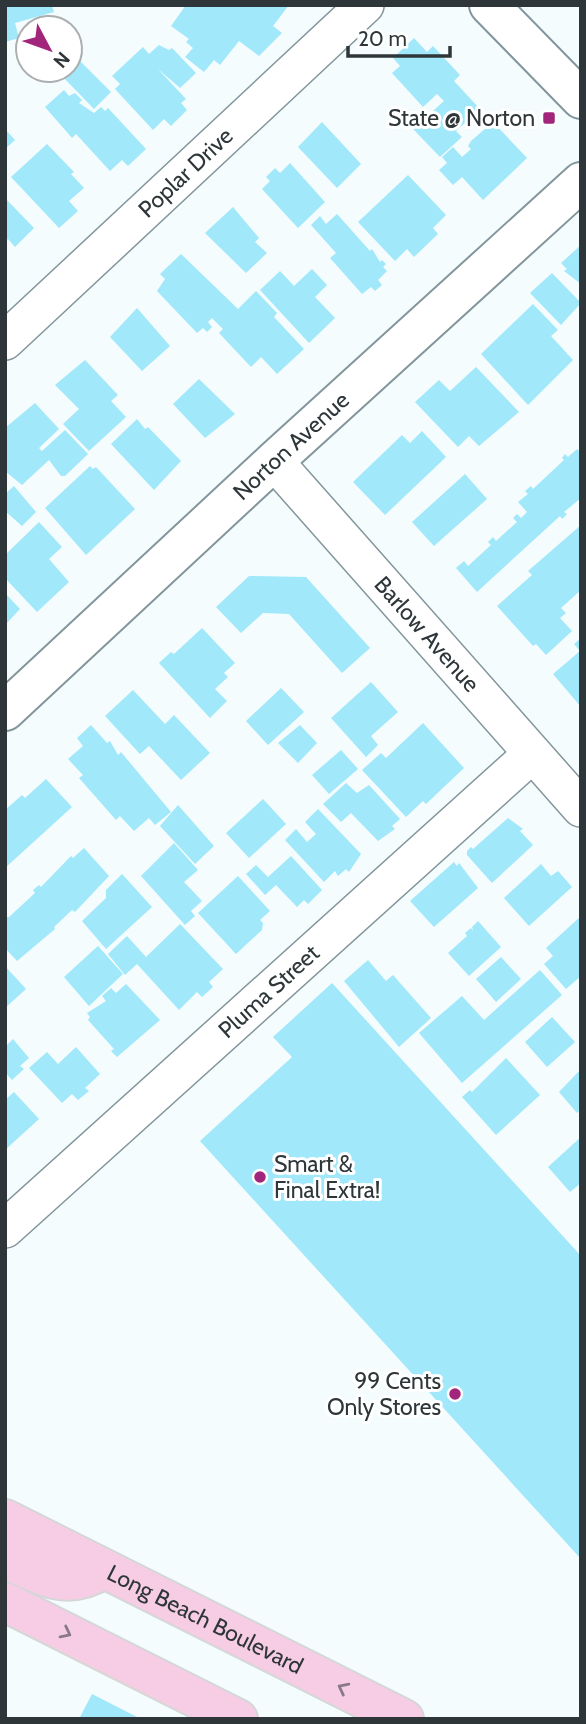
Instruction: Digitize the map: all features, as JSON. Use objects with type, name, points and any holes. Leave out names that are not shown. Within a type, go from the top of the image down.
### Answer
[{"type":"main road","name":"Long Beach Boulevard","points":[[5,1519],[404,1719]]},
{"type":"main road","points":[[5,1559],[54,1580],[73,1583],[90,1578],[104,1569]]},
{"type":"main road","points":[[5,1602],[238,1719]]},
{"type":"street","name":"Poplar Drive","points":[[5,341],[365,5]]},
{"type":"street","points":[[489,5],[581,99]]},
{"type":"street","name":"Norton Avenue","points":[[5,711],[581,181]]},
{"type":"street","name":"Barlow Avenue","points":[[274,461],[581,808]]},
{"type":"street","name":"Pluma Street","points":[[5,1229],[532,754]]},
{"type":"building","points":[[5,5],[52,5],[54,12],[47,14],[14,14],[14,39],[5,42]]},
{"type":"building","points":[[186,5],[289,5],[273,26],[282,33],[259,56],[239,41],[220,65],[214,60],[204,72],[185,57],[193,48],[186,42],[189,39],[171,26]]},
{"type":"building","points":[[414,38],[427,52],[433,46],[460,75],[454,81],[480,109],[456,131],[462,137],[440,157],[413,129],[444,101],[437,94],[423,107],[392,73],[400,66],[393,58]]},
{"type":"building","points":[[159,45],[169,50],[172,48],[196,73],[180,88],[158,69],[186,99],[181,103],[187,110],[171,126],[164,119],[153,130],[115,89],[120,84],[112,76],[143,47],[149,54]]},
{"type":"building","points":[[84,65],[111,92],[94,109],[70,84],[84,84]]},
{"type":"building","points":[[64,90],[69,96],[75,93],[82,100],[79,103],[94,113],[101,107],[105,111],[108,108],[146,149],[128,166],[122,160],[110,171],[76,134],[72,138],[45,107]]},
{"type":"building","points":[[322,122],[361,164],[337,188],[298,147]]},
{"type":"building","points":[[493,122],[527,158],[483,200],[462,177],[453,185],[439,170],[447,163],[442,157],[453,147],[462,157],[471,149],[468,146],[471,141]]},
{"type":"building","points":[[5,129],[15,140],[5,149]]},
{"type":"building","points":[[47,144],[74,172],[71,174],[84,188],[69,201],[78,211],[59,228],[11,177]]},
{"type":"building","points":[[290,163],[325,202],[298,228],[262,189],[270,181],[266,177],[275,168],[280,173]]},
{"type":"building","points":[[408,175],[446,215],[433,228],[438,234],[414,257],[407,249],[395,261],[358,222]]},
{"type":"building","points":[[5,198],[34,228],[15,247],[8,239],[5,242]]},
{"type":"building","points":[[233,207],[259,238],[255,242],[267,253],[246,273],[205,233]]},
{"type":"building","points":[[337,214],[370,251],[372,249],[380,262],[382,260],[386,264],[383,267],[387,271],[378,280],[382,285],[375,291],[371,287],[362,294],[330,258],[336,253],[311,225],[320,216],[326,224]]},
{"type":"building","points":[[581,245],[581,284],[564,271],[567,269],[561,263]]},
{"type":"building","points":[[181,254],[238,309],[256,291],[277,313],[274,317],[304,349],[277,374],[261,357],[251,367],[219,333],[223,329],[212,318],[208,322],[212,327],[207,332],[203,328],[197,333],[157,291],[165,279],[160,274]]},
{"type":"building","points":[[312,269],[327,285],[315,297],[335,318],[309,343],[260,290],[280,271],[294,286]]},
{"type":"building","points":[[552,273],[581,303],[561,325],[530,293]]},
{"type":"building","points":[[533,304],[558,330],[551,336],[573,360],[528,405],[481,354]]},
{"type":"building","points":[[137,308],[170,346],[142,371],[110,337]]},
{"type":"building","points":[[85,360],[118,395],[111,401],[126,417],[89,451],[63,424],[79,409],[55,385]]},
{"type":"building","points":[[476,367],[519,412],[479,446],[469,436],[458,447],[415,402],[439,380],[450,391]]},
{"type":"building","points":[[199,379],[235,414],[205,438],[173,404]]},
{"type":"building","points":[[35,403],[59,429],[39,448],[42,451],[65,430],[88,454],[65,476],[61,476],[49,460],[22,485],[5,471],[5,428]]},
{"type":"building","points":[[137,419],[181,461],[154,490],[111,444]]},
{"type":"building","points":[[422,431],[446,457],[385,515],[353,482],[402,435],[410,443]]},
{"type":"building","points":[[577,449],[581,453],[581,498],[564,512],[567,514],[562,519],[560,516],[477,592],[456,568],[464,561],[468,566],[491,545],[488,542],[493,537],[496,541],[517,522],[513,518],[517,514],[521,518],[527,512],[518,502],[528,494],[525,491],[531,486],[533,489],[564,460],[562,458],[565,454],[568,457]]},
{"type":"building","points":[[90,466],[93,469],[96,467],[135,509],[86,555],[45,508]]},
{"type":"building","points":[[465,474],[487,499],[434,546],[412,522]]},
{"type":"building","points":[[14,486],[36,512],[22,526],[5,511],[5,494]]},
{"type":"building","points":[[39,522],[62,547],[49,559],[69,582],[37,612],[5,578],[5,555]]},
{"type":"building","points":[[581,525],[581,590],[561,608],[566,613],[560,618],[572,631],[546,655],[536,644],[533,646],[497,606],[532,575],[528,571]]},
{"type":"building","points":[[249,576],[306,577],[370,648],[342,673],[289,614],[263,613],[241,633],[216,607]]},
{"type":"building","points":[[5,593],[20,609],[5,625]]},
{"type":"building","points":[[202,628],[235,663],[224,673],[228,677],[215,689],[227,701],[210,718],[159,663],[171,652],[174,654]]},
{"type":"building","points":[[581,638],[581,707],[553,674],[580,651],[574,644]]},
{"type":"building","points":[[371,682],[398,712],[371,736],[378,745],[366,757],[331,718]]},
{"type":"building","points":[[281,688],[304,712],[268,745],[246,721]]},
{"type":"building","points":[[133,690],[165,724],[174,715],[210,753],[181,780],[149,746],[140,754],[105,716]]},
{"type":"building","points":[[423,723],[464,768],[426,804],[423,801],[406,817],[362,770],[381,753],[386,758]]},
{"type":"building","points":[[91,725],[107,743],[110,741],[118,755],[121,752],[171,812],[155,825],[149,818],[134,831],[120,816],[116,820],[79,778],[83,775],[68,759],[83,746],[77,738]]},
{"type":"building","points":[[300,725],[317,743],[298,763],[278,743]]},
{"type":"building","points":[[341,750],[358,769],[329,794],[312,775]]},
{"type":"building","points":[[46,779],[72,807],[5,868],[5,810],[22,795],[25,798]]},
{"type":"building","points":[[346,783],[357,793],[369,785],[400,819],[392,826],[395,829],[378,841],[351,813],[341,822],[323,804]]},
{"type":"building","points":[[263,799],[286,824],[249,858],[226,833]]},
{"type":"building","points":[[178,805],[214,846],[195,864],[160,826]]},
{"type":"building","points":[[318,809],[361,854],[349,872],[346,869],[338,876],[335,871],[324,882],[285,840],[296,829],[307,842],[316,834],[305,822]]},
{"type":"building","points":[[508,818],[523,829],[520,831],[533,845],[492,883],[467,855],[467,851],[471,847],[473,849]]},
{"type":"building","points":[[174,843],[198,870],[184,882],[202,901],[191,911],[195,916],[185,925],[141,876]]},
{"type":"building","points":[[84,848],[109,876],[75,912],[72,910],[55,929],[17,961],[5,948],[5,917],[9,917],[35,893],[33,890],[39,885],[41,887],[71,856],[73,858]]},
{"type":"building","points":[[291,856],[322,890],[308,904],[304,900],[297,907],[276,885],[265,895],[246,874],[256,865],[268,877]]},
{"type":"building","points":[[454,862],[457,866],[459,863],[478,888],[434,927],[410,901]]},
{"type":"building","points":[[541,864],[551,876],[558,871],[572,887],[529,926],[504,898]]},
{"type":"building","points":[[122,874],[152,907],[106,949],[82,921],[106,898],[106,890]]},
{"type":"building","points":[[238,876],[270,911],[260,920],[263,923],[262,930],[236,954],[198,913]]},
{"type":"building","points":[[581,916],[581,976],[566,989],[544,964],[553,956],[546,948]]},
{"type":"building","points":[[478,921],[501,947],[469,976],[448,953],[467,936],[465,933],[471,928],[473,931],[472,927]]},
{"type":"building","points":[[180,924],[223,969],[209,982],[213,987],[202,997],[197,992],[179,1010],[137,964],[125,975],[108,954],[127,936],[146,957]]},
{"type":"building","points":[[98,946],[123,974],[89,1006],[64,977]]},
{"type":"building","points":[[501,957],[521,979],[496,1002],[476,979]]},
{"type":"building","points":[[368,960],[386,981],[393,975],[431,1018],[399,1047],[344,981]]},
{"type":"building","points":[[5,966],[26,989],[5,1008]]},
{"type":"building","points":[[540,970],[562,995],[462,1083],[419,1033],[462,996],[484,1020]]},
{"type":"building","points":[[332,983],[581,1256],[581,1559],[200,1141],[292,1057],[273,1037]]},
{"type":"building","points":[[126,984],[160,1020],[117,1057],[111,1051],[114,1049],[88,1020],[90,1017],[87,1013],[106,1001],[102,996],[111,988],[116,993]]},
{"type":"building","points":[[552,1017],[575,1042],[547,1067],[525,1042]]},
{"type":"building","points":[[13,1039],[29,1058],[20,1066],[24,1069],[12,1080],[5,1072],[5,1047]]},
{"type":"building","points":[[76,1047],[100,1074],[85,1088],[89,1091],[78,1100],[72,1094],[62,1103],[29,1068],[47,1052],[58,1064]]},
{"type":"building","points":[[506,1058],[540,1095],[496,1135],[462,1097],[470,1090],[472,1092]]},
{"type":"building","points":[[581,1069],[581,1109],[577,1113],[559,1092]]},
{"type":"building","points":[[14,1092],[39,1119],[5,1150],[5,1100]]},
{"type":"building","points":[[581,1137],[581,1183],[570,1192],[548,1167]]},
{"type":"building","points":[[92,1694],[141,1719],[79,1719]]},
{"type":"place","name":"State @ Norton","points":[[549,118]]},
{"type":"place","name":"Smart & Final Extra!","points":[[260,1177]]},
{"type":"place","name":"99 Cents Only Stores","points":[[455,1394]]}]
